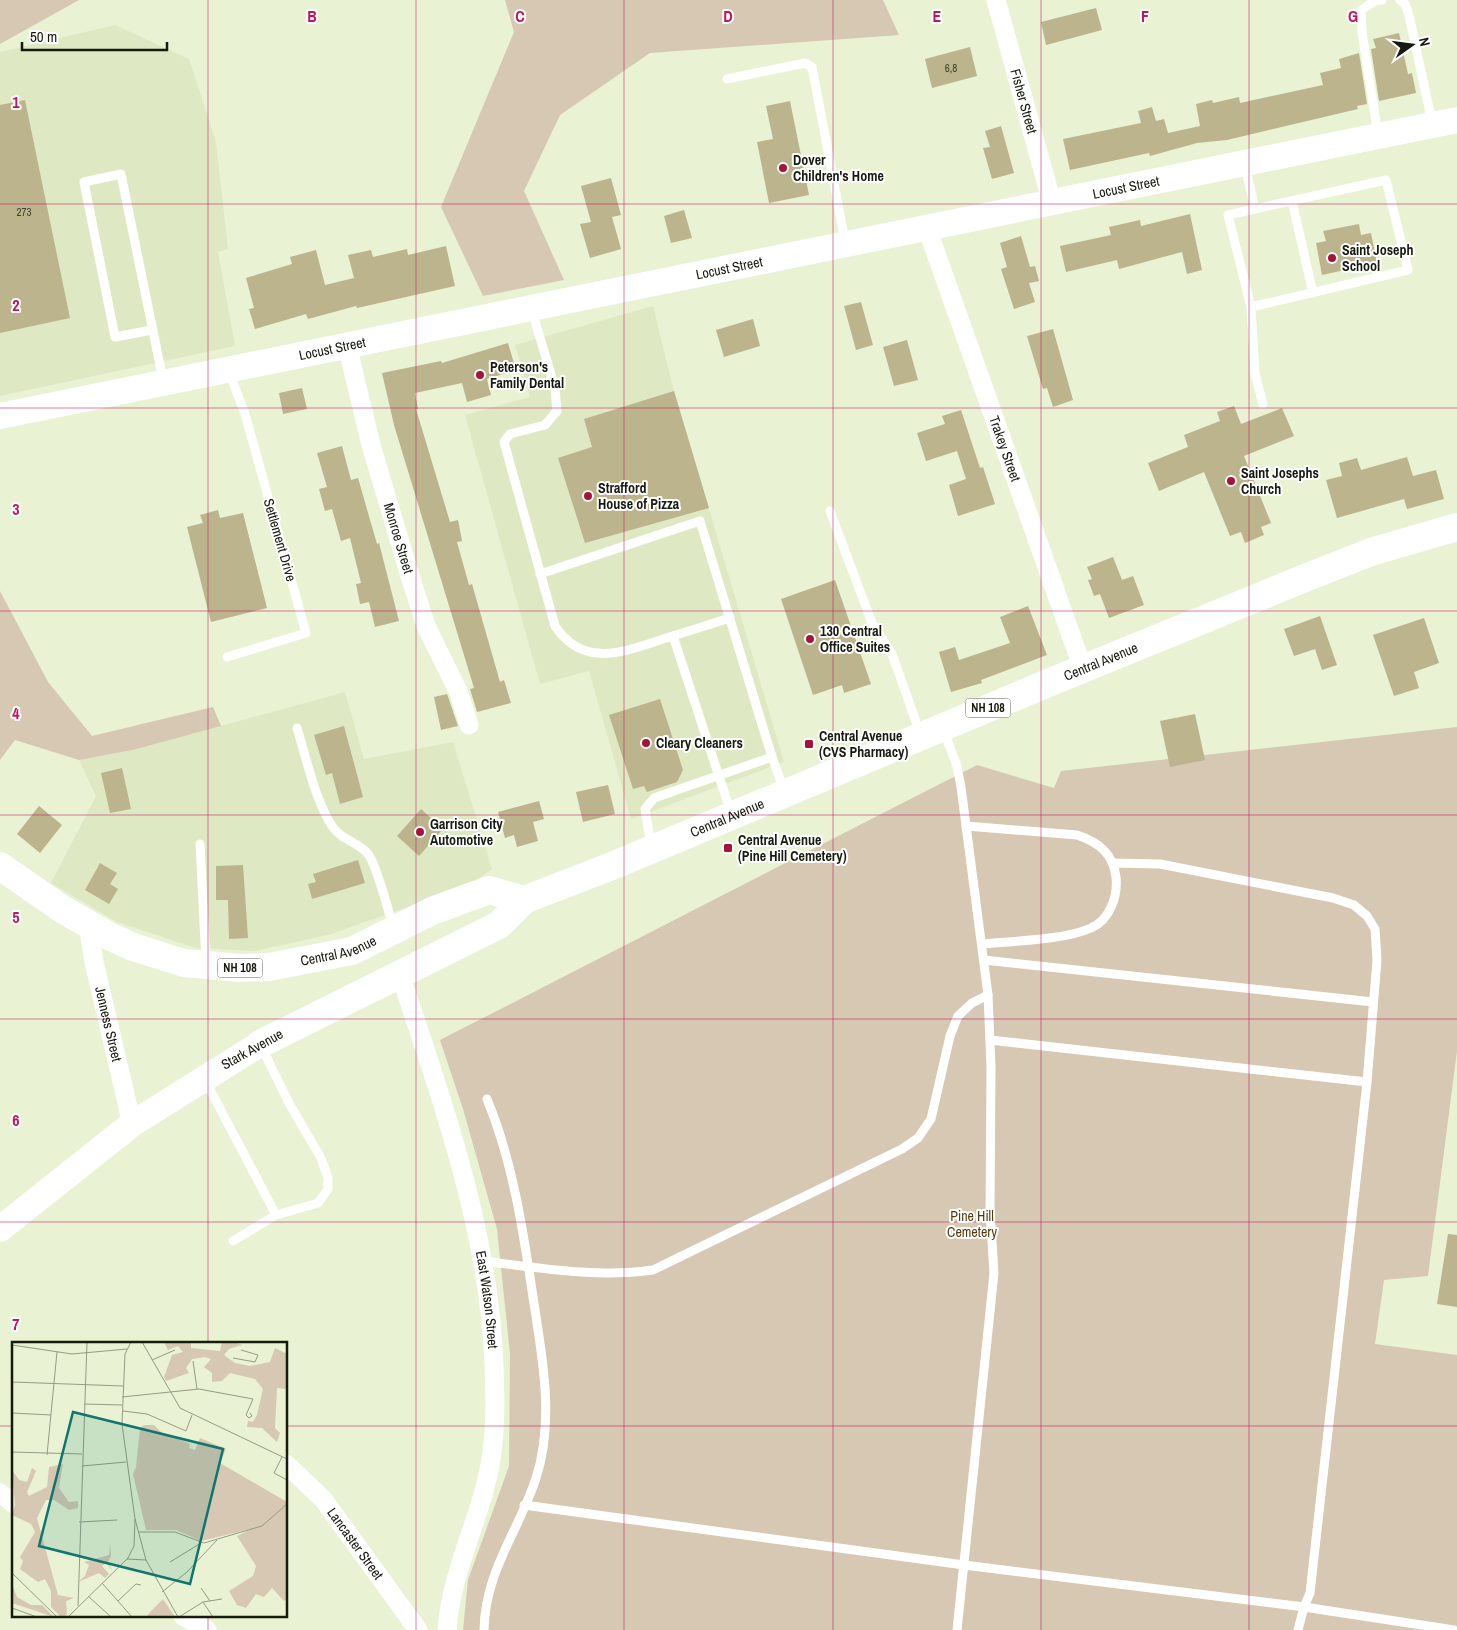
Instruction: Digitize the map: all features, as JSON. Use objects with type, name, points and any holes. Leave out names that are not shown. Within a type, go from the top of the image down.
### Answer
[{"type":"main road","name":"Central Avenue","points":[[0,866],[88,924],[134,947],[158,956],[206,966],[240,968],[298,962],[352,951],[432,911],[489,890],[524,900],[652,850],[932,731],[1371,552],[1457,527]]},
{"type":"main road","name":"Stark Avenue","points":[[260,1044],[499,925],[524,900]]},
{"type":"main road","points":[[394,929],[400,974]]},
{"type":"street","name":"Fisher Street","points":[[996,0],[1052,203]]},
{"type":"street","name":"Locust Street","points":[[0,416],[1445,122]]},
{"type":"street","name":"Trakey Street","points":[[928,228],[1083,669]]},
{"type":"street","name":"Monroe Street","points":[[347,345],[371,445],[415,592],[426,626],[459,693],[469,725]]},
{"type":"street","name":"Jenness Street","points":[[88,924],[94,962],[132,1124]]},
{"type":"street","name":"East Watson Street","points":[[400,974],[463,1172],[483,1261],[493,1346],[495,1421],[491,1459],[462,1557],[449,1608],[447,1630]]},
{"type":"street","name":"Stark Avenue","points":[[0,1229],[132,1124],[203,1077],[260,1044]]},
{"type":"street","name":"Lancaster Street","points":[[288,1466],[323,1499],[418,1630]]},
{"type":"street","points":[[0,1493],[12,1502]]},
{"type":"street","points":[[186,1618],[207,1630]]},
{"type":"lane","points":[[1378,136],[1362,32],[1361,10],[1375,1],[1382,0]]},
{"type":"lane","points":[[1400,0],[1405,4],[1409,14],[1445,122]]},
{"type":"lane","points":[[727,79],[805,63],[812,67],[845,244]]},
{"type":"lane","points":[[1244,164],[1255,209]]},
{"type":"lane","points":[[152,330],[115,336],[84,182],[121,174],[163,382]]},
{"type":"lane","points":[[1251,307],[1408,270],[1386,180],[1228,216],[1251,307],[1255,374],[1263,404]]},
{"type":"lane","points":[[1292,201],[1313,293]]},
{"type":"lane","points":[[532,308],[555,388],[557,411],[544,425],[510,434],[504,442],[555,626],[564,640],[580,650],[596,654],[621,651],[730,618]]},
{"type":"lane","name":"Settlement Drive","points":[[226,657],[306,633],[245,414],[228,369]]},
{"type":"lane","points":[[830,511],[872,623],[892,654],[932,731],[957,766],[984,960],[990,1040],[990,1210],[994,1273],[957,1630]]},
{"type":"lane","points":[[540,574],[700,521],[772,757],[785,793]]},
{"type":"lane","points":[[673,636],[732,815]]},
{"type":"lane","points":[[297,728],[323,809],[333,828],[344,839],[358,844],[370,856],[394,929]]},
{"type":"lane","points":[[652,850],[645,809],[654,798],[772,757]]},
{"type":"lane","points":[[966,826],[1077,835],[1093,841],[1106,852],[1116,877],[1115,895],[1110,911],[1102,922],[1091,929],[1070,934],[982,944]]},
{"type":"lane","points":[[200,844],[206,966]]},
{"type":"lane","points":[[1112,863],[1160,864],[1333,898],[1354,906],[1367,916],[1375,929],[1377,960],[1372,1002],[1367,1082],[1310,1593],[1298,1630]]},
{"type":"lane","points":[[984,960],[1372,1002]]},
{"type":"lane","points":[[483,1261],[596,1274],[628,1274],[653,1270],[902,1149],[918,1138],[930,1119],[950,1036],[958,1016],[972,1003],[988,996]]},
{"type":"lane","points":[[990,1040],[1367,1082]]},
{"type":"lane","points":[[232,1241],[276,1216],[318,1203],[328,1189],[328,1178],[321,1158],[290,1105],[260,1044]]},
{"type":"lane","points":[[203,1077],[276,1216]]},
{"type":"lane","points":[[484,1630],[484,1606],[492,1576],[536,1478],[543,1447],[547,1405],[528,1266],[510,1166],[499,1126],[487,1099]]},
{"type":"lane","points":[[524,1505],[1304,1607],[1454,1630]]},
{"type":"shaded area","points":[[115,25],[189,59],[216,142],[228,249],[218,252],[235,346],[0,396],[0,52]]},
{"type":"shaded area","points":[[653,306],[674,391],[784,762],[631,819],[589,671],[540,684],[465,415],[530,397],[515,345]]},
{"type":"shaded area","points":[[345,692],[364,759],[453,742],[492,869],[468,886],[328,935],[255,951],[196,948],[117,922],[51,883],[96,796],[79,760],[133,750]]},
{"type":"green space","points":[[0,0],[79,0],[0,44]]},
{"type":"green space","points":[[505,0],[883,0],[899,35],[650,53],[560,115],[524,191],[564,280],[483,296],[441,207],[514,32]]},
{"type":"green space","points":[[0,591],[48,682],[92,736],[213,707],[221,726],[133,750],[79,760],[15,740],[0,760]]},
{"type":"green space","name":"Pine Hill Cemetery","points":[[1457,727],[1457,1051],[1428,1276],[1384,1280],[1375,1344],[1457,1355],[1457,1630],[463,1630],[468,1580],[509,1466],[510,1354],[497,1229],[463,1109],[440,1040],[977,765],[1054,788],[1061,771]]},
{"type":"building","points":[[1096,8],[1102,30],[1046,45],[1041,22]]},
{"type":"building","points":[[1399,33],[1408,74],[1412,73],[1416,93],[1379,101],[1371,49],[1376,48],[1373,39]]},
{"type":"building","points":[[970,47],[977,76],[932,88],[925,59]]},
{"type":"building","points":[[1359,53],[1367,104],[1357,106],[1358,109],[1227,140],[1197,143],[1150,156],[1149,153],[1070,170],[1063,139],[1141,123],[1138,111],[1152,107],[1156,121],[1164,119],[1168,133],[1200,126],[1196,104],[1212,100],[1213,103],[1239,97],[1240,103],[1323,85],[1320,73],[1341,68],[1339,59]]},
{"type":"building","points":[[25,100],[70,318],[0,333],[0,105]]},
{"type":"building","name":"Dover Children's Home","points":[[790,101],[809,195],[769,203],[757,142],[773,139],[766,106]]},
{"type":"building","points":[[1001,126],[1014,173],[992,179],[983,148],[990,147],[985,131]]},
{"type":"building","points":[[611,178],[621,215],[612,217],[621,249],[590,258],[580,224],[591,222],[581,186]]},
{"type":"building","points":[[684,210],[692,238],[671,243],[664,216]]},
{"type":"building","points":[[1190,214],[1202,270],[1187,274],[1182,252],[1119,269],[1117,260],[1066,272],[1060,246],[1111,235],[1109,227],[1140,220],[1141,226]]},
{"type":"building","points":[[1359,224],[1361,235],[1371,233],[1377,263],[1322,275],[1316,243],[1326,241],[1323,231]]},
{"type":"building","points":[[1021,236],[1030,267],[1035,266],[1039,281],[1029,283],[1035,302],[1014,309],[1001,269],[1007,267],[1000,243]]},
{"type":"building","points":[[446,246],[455,286],[357,308],[356,306],[308,319],[306,314],[255,329],[249,309],[254,308],[246,278],[292,264],[290,257],[316,250],[325,285],[354,278],[348,255],[371,250],[373,257],[407,249],[408,255]]},
{"type":"building","points":[[861,302],[873,345],[856,350],[844,306]]},
{"type":"building","points":[[753,319],[760,346],[724,357],[716,330]]},
{"type":"building","points":[[1053,329],[1073,400],[1053,407],[1047,388],[1043,389],[1027,336]]},
{"type":"building","points":[[907,340],[918,380],[894,386],[883,347]]},
{"type":"building","points":[[508,343],[516,370],[487,379],[491,395],[467,402],[462,383],[415,393],[418,409],[416,409],[450,522],[458,520],[462,541],[457,542],[469,585],[472,584],[500,682],[504,680],[511,703],[477,712],[470,689],[474,688],[394,425],[382,373],[441,361],[442,363]]},
{"type":"building","points":[[302,388],[307,409],[283,414],[279,393]]},
{"type":"building","points":[[674,391],[709,508],[585,543],[558,458],[592,447],[584,419]]},
{"type":"building","name":"Saint Josephs Church","points":[[1234,406],[1241,424],[1282,408],[1294,436],[1244,456],[1271,523],[1261,527],[1264,535],[1245,543],[1241,532],[1230,536],[1204,472],[1159,491],[1148,463],[1188,447],[1184,435],[1220,421],[1217,412]]},
{"type":"building","points":[[961,410],[980,468],[983,467],[995,504],[958,516],[949,485],[966,479],[957,451],[926,461],[917,433],[945,424],[942,416]]},
{"type":"building","points":[[342,446],[351,480],[358,478],[377,544],[379,543],[399,621],[375,627],[369,602],[360,604],[356,584],[361,583],[350,538],[341,541],[332,509],[325,511],[319,489],[327,487],[317,453]]},
{"type":"building","points":[[1407,457],[1413,476],[1436,470],[1444,499],[1407,509],[1404,499],[1337,518],[1326,480],[1342,476],[1339,463],[1357,458],[1361,470]]},
{"type":"building","points":[[218,510],[220,518],[243,513],[267,608],[211,622],[187,527],[203,523],[200,515]]},
{"type":"building","points":[[1113,557],[1122,580],[1133,576],[1144,605],[1109,618],[1100,594],[1094,596],[1088,580],[1092,579],[1087,567]]},
{"type":"building","name":"130 Central Office Suites","points":[[835,580],[871,684],[844,693],[842,685],[813,695],[781,599]]},
{"type":"building","points":[[1028,606],[1047,655],[981,680],[982,683],[951,692],[939,652],[955,647],[959,660],[1010,643],[1000,617]]},
{"type":"building","points":[[1320,616],[1337,665],[1322,670],[1315,649],[1294,656],[1284,629]]},
{"type":"building","points":[[1424,618],[1439,663],[1414,672],[1419,688],[1394,696],[1373,635]]},
{"type":"building","points":[[447,694],[458,726],[441,730],[434,697]]},
{"type":"building","name":"Cleary Cleaners","points":[[660,699],[683,770],[677,782],[647,792],[644,786],[633,789],[609,715]]},
{"type":"building","points":[[1195,714],[1205,760],[1170,767],[1160,721]]},
{"type":"building","points":[[344,726],[363,797],[340,804],[332,773],[326,775],[314,735]]},
{"type":"building","points":[[122,768],[131,809],[110,813],[101,773]]},
{"type":"building","points":[[608,785],[615,814],[583,822],[576,792]]},
{"type":"building","points":[[539,801],[544,819],[533,822],[538,841],[517,847],[514,835],[505,838],[498,812]]},
{"type":"building","points":[[39,806],[62,825],[40,853],[17,834]]},
{"type":"building","name":"Garrison City Automotive","points":[[421,809],[443,829],[419,856],[397,836]]},
{"type":"building","points":[[358,860],[365,883],[312,899],[308,884],[316,882],[313,874]]},
{"type":"building","points":[[100,863],[117,873],[110,884],[118,889],[109,904],[85,890]]},
{"type":"building","points":[[243,865],[248,938],[229,939],[228,900],[216,900],[216,866]]},
{"type":"building","points":[[1448,1234],[1457,1235],[1457,1307],[1437,1304]]},
{"type":"place","name":"Dover Children's Home","points":[[783,168]]},
{"type":"place","name":"Saint Joseph School","points":[[1332,258]]},
{"type":"place","name":"Peterson's Family Dental","points":[[480,375]]},
{"type":"place","name":"Saint Josephs Church","points":[[1231,481]]},
{"type":"place","name":"Strafford House of Pizza","points":[[588,496]]},
{"type":"place","name":"130 Central Office Suites","points":[[810,639]]},
{"type":"place","name":"Cleary Cleaners","points":[[646,743]]},
{"type":"place","name":"Central Avenue (CVS Pharmacy)","points":[[809,744]]},
{"type":"place","name":"Garrison City Automotive","points":[[420,832]]},
{"type":"place","name":"Central Avenue (Pine Hill Cemetery)","points":[[728,848]]}]
